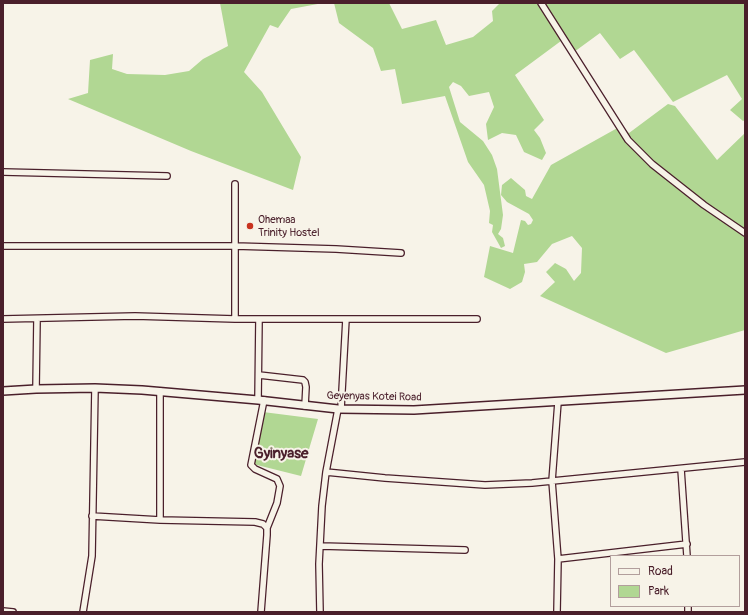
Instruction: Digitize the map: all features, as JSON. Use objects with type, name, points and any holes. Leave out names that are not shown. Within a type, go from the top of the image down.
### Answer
[{"type":"street","points":[[541,3],[628,140],[664,174],[704,205],[745,233]]},
{"type":"street","points":[[3,172],[167,176]]},
{"type":"street","points":[[235,184],[235,319]]},
{"type":"street","points":[[3,246],[235,246],[336,249],[401,253]]},
{"type":"street","points":[[3,319],[135,316],[235,319],[477,319]]},
{"type":"street","points":[[36,389],[37,319]]},
{"type":"street","points":[[259,319],[259,375],[261,400],[251,465],[255,469],[277,479],[280,486],[276,503],[267,528],[261,612]]},
{"type":"street","points":[[320,612],[319,564],[322,506],[326,472],[339,409],[346,319]]},
{"type":"street","points":[[259,375],[303,380],[306,387],[305,406]]},
{"type":"street","points":[[83,612],[92,556],[95,388]]},
{"type":"street","name":"Geyenyas Kotei Road","points":[[3,391],[95,388],[160,391],[339,409],[414,410],[745,390]]},
{"type":"street","points":[[160,391],[160,520]]},
{"type":"street","points":[[556,612],[558,559],[552,481],[558,402]]},
{"type":"street","points":[[326,472],[485,485],[552,481],[745,462]]},
{"type":"street","points":[[681,469],[687,555]]},
{"type":"street","points":[[92,516],[160,520],[255,522],[263,524],[267,528]]},
{"type":"street","points":[[558,559],[687,544]]},
{"type":"street","points":[[321,546],[464,550]]},
{"type":"street","points":[[3,611],[13,612]]},
{"type":"green space","points":[[220,3],[323,3],[291,9],[278,28],[270,25],[244,72],[262,92],[301,157],[293,190],[191,151],[68,99],[88,93],[90,60],[113,54],[112,69],[127,74],[165,75],[189,71],[203,59],[228,46]]},
{"type":"green space","points":[[334,3],[389,3],[402,29],[436,20],[446,45],[473,37],[493,21],[492,11],[500,3],[745,3],[745,120],[743,121],[730,110],[742,99],[727,75],[673,102],[634,50],[620,59],[600,33],[574,52],[565,38],[515,75],[544,120],[534,130],[540,138],[546,153],[542,160],[524,152],[516,135],[502,133],[488,140],[486,124],[494,107],[489,92],[469,96],[461,86],[453,82],[449,87],[460,122],[483,141],[492,155],[497,169],[503,215],[501,229],[498,234],[503,238],[505,246],[501,248],[492,232],[493,225],[489,223],[490,211],[484,185],[468,162],[445,96],[402,104],[395,69],[381,71],[373,48],[339,23]]},
{"type":"green space","points":[[668,104],[675,106],[717,160],[745,133],[745,330],[666,353],[540,296],[555,282],[546,272],[555,263],[566,269],[574,281],[581,273],[582,248],[572,236],[552,244],[537,262],[524,264],[525,272],[522,282],[510,289],[484,277],[490,246],[513,253],[521,220],[525,221],[528,225],[531,224],[533,220],[529,214],[507,202],[501,195],[502,185],[511,178],[525,190],[526,196],[532,199],[551,165],[621,126],[629,133]]},
{"type":"green space","points":[[263,412],[318,419],[301,476],[253,464]]},
{"type":"place","name":"Ohemaa Trinity Hostel","points":[[250,226]]},
{"type":"district","name":"Gyinyase","points":[[281,454]]}]
